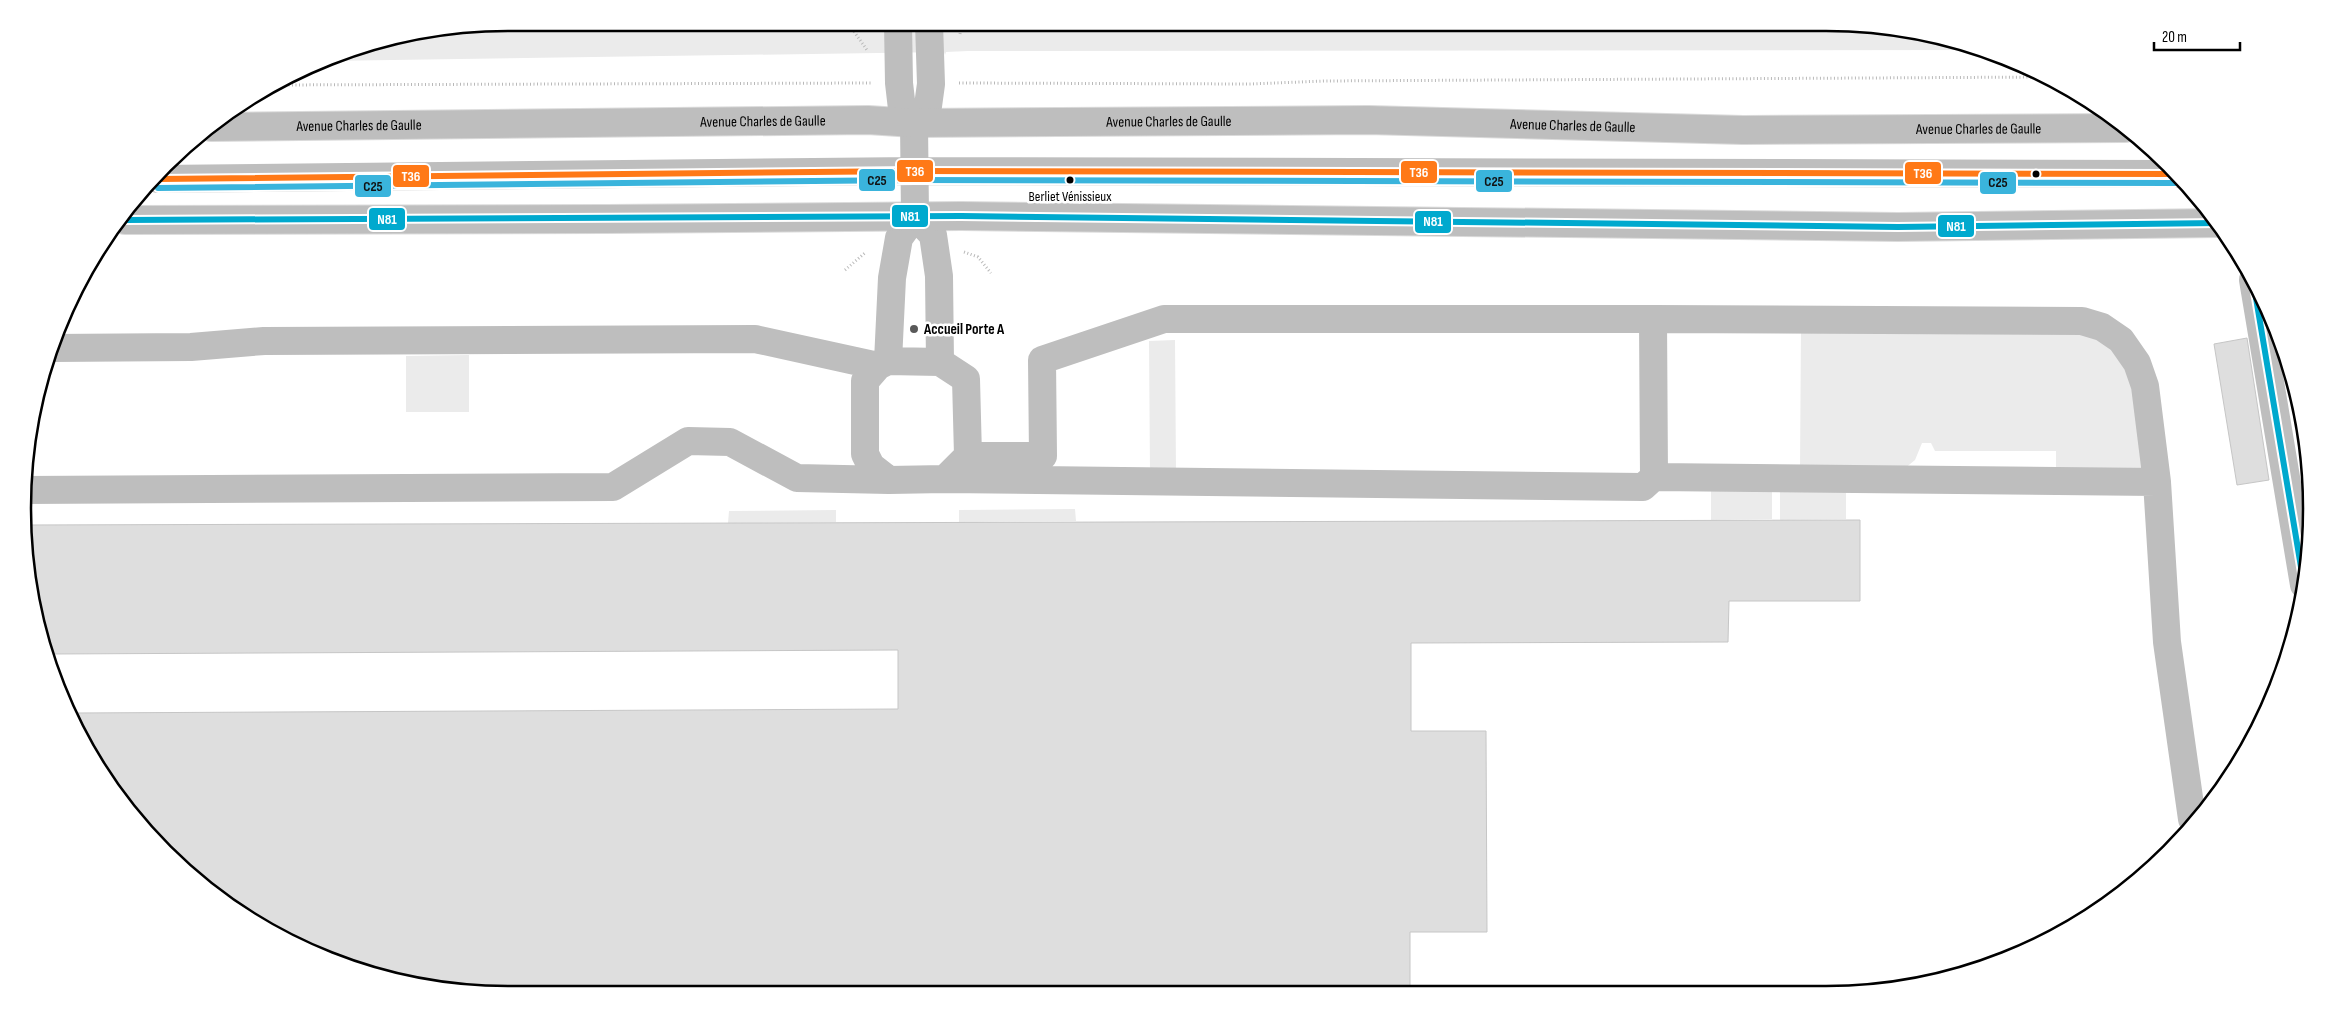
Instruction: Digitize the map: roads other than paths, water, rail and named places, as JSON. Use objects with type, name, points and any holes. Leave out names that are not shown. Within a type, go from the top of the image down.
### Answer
[{"type":"main road","points":[[889,480],[871,466],[865,454],[865,381],[883,364],[892,278],[899,238],[915,216],[914,123],[902,108],[899,83],[898,31]]},
{"type":"main road","points":[[915,31],[916,59],[932,84]]},
{"type":"main road","points":[[914,123],[928,106],[932,84],[929,31]]},
{"type":"main road","points":[[899,83],[916,59]]},
{"type":"main road","name":"Avenue Charles de Gaulle","points":[[222,127],[858,120],[914,123],[1368,120],[1743,130],[2113,128]]},
{"type":"main road","points":[[164,179],[915,171],[2166,174]]},
{"type":"main road","points":[[915,216],[933,235],[939,276],[940,362]]},
{"type":"main road","points":[[129,220],[606,220],[915,216],[1220,217],[1898,227],[2208,223]]},
{"type":"main road","points":[[2257,304],[2300,561]]},
{"type":"main road","points":[[945,479],[968,456],[1043,456],[1042,360],[1164,319],[2082,321],[2102,327],[2121,340],[2137,364],[2145,386],[2157,482],[2167,642],[2191,814]]},
{"type":"main road","points":[[1653,319],[1654,477]]},
{"type":"main road","points":[[60,348],[191,347],[272,341],[755,338],[883,364],[940,362],[966,380],[968,456]]},
{"type":"main road","points":[[32,490],[613,487],[688,441],[730,442],[797,478],[1643,487],[1654,477],[2157,482]]},
{"type":"place","name":"Berliet Vénissieux","points":[[1070,180]]},
{"type":"place","name":"Accueil Porte A","points":[[914,329]]}]
